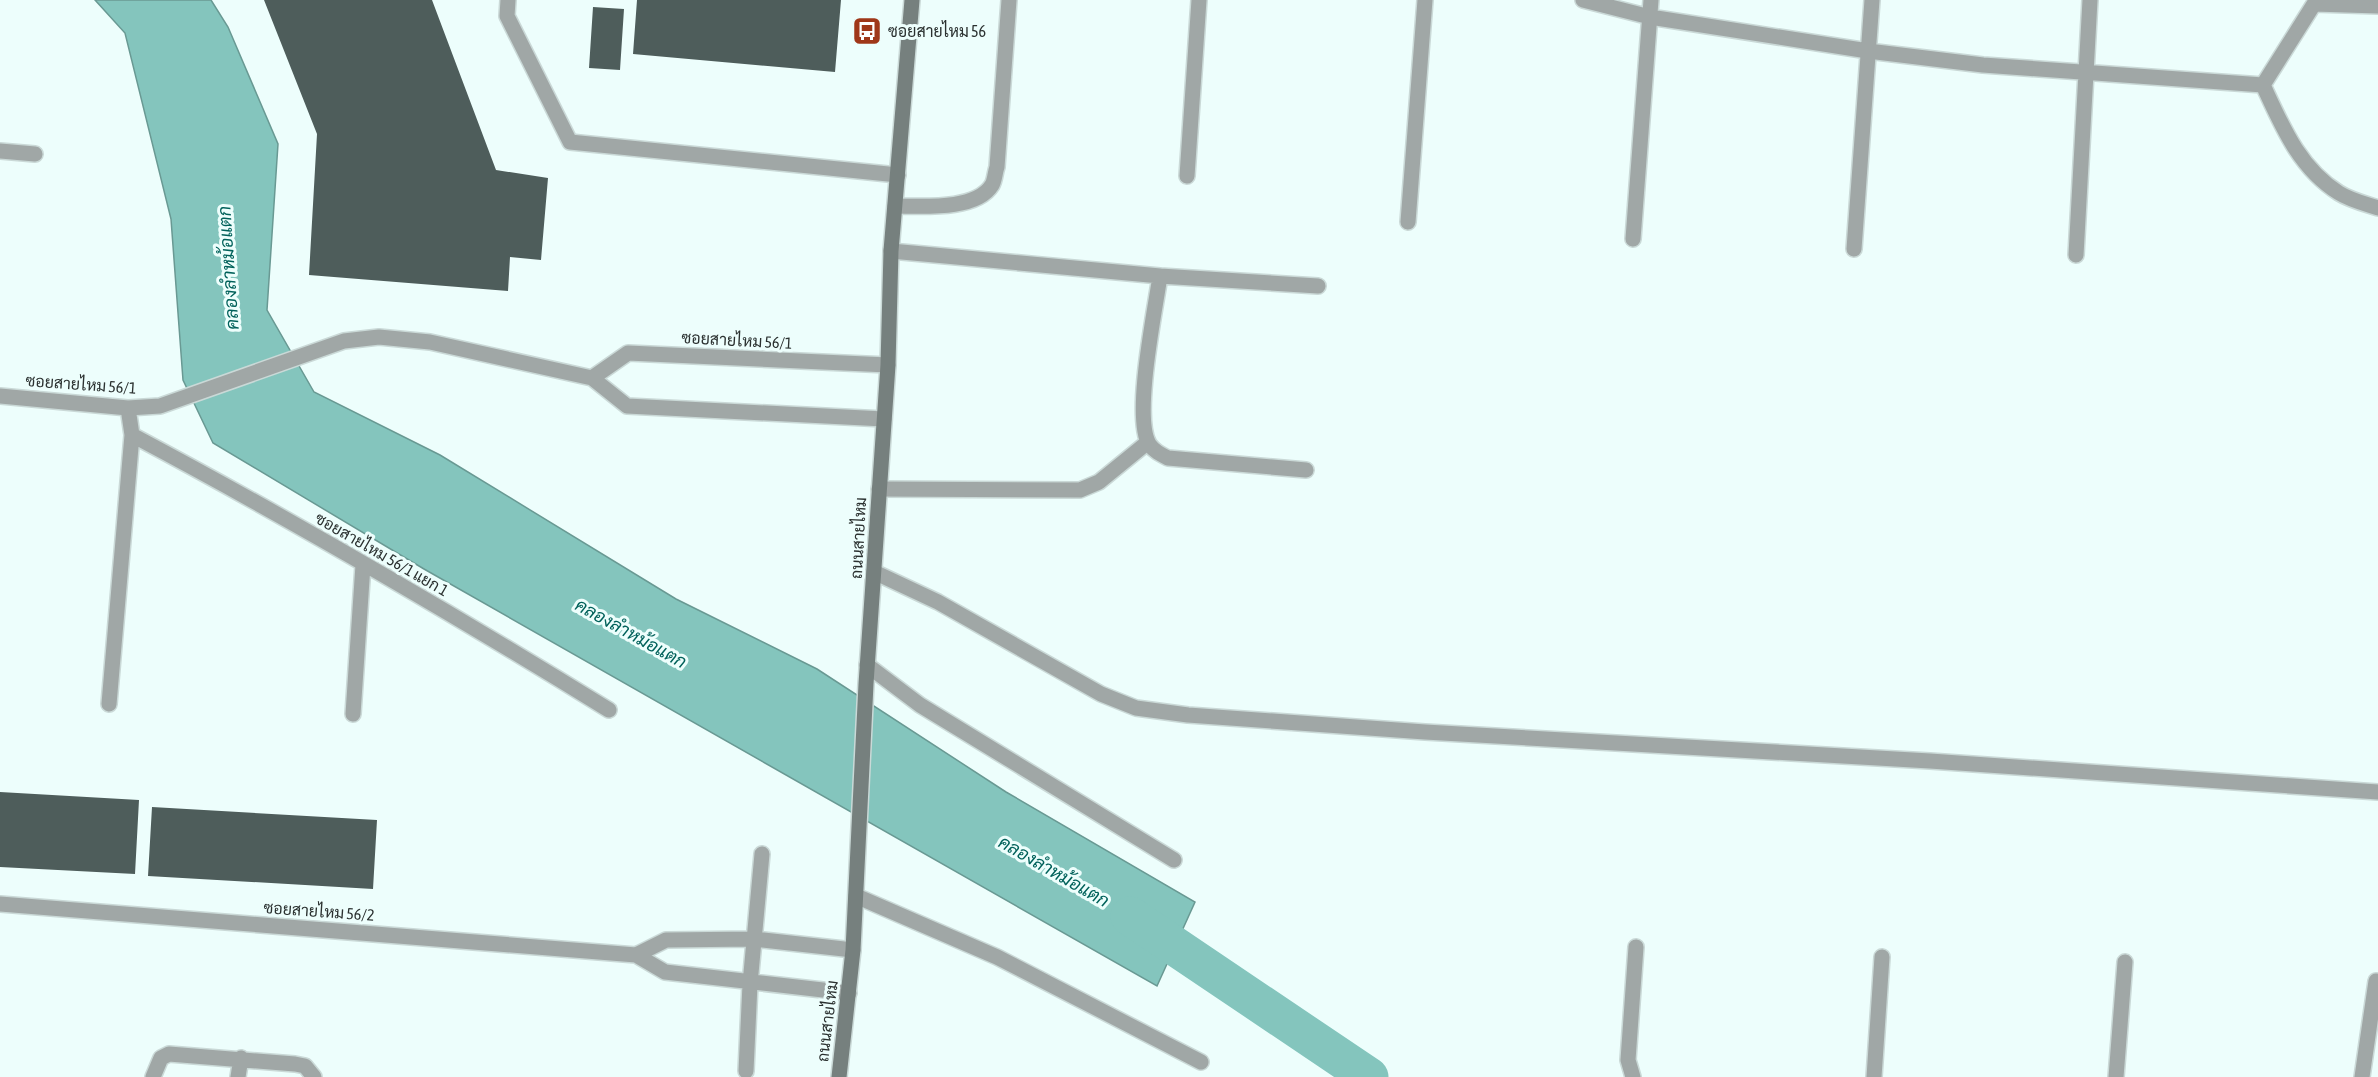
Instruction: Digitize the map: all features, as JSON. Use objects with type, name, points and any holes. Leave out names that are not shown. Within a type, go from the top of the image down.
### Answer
[{"type":"main road","name":"ถนนสายไหม","points":[[838,1077],[853,950],[867,665],[888,365],[891,251],[912,0]]},
{"type":"street","points":[[508,0],[507,16],[570,142],[898,175]]},
{"type":"street","points":[[895,206],[950,205],[974,199],[992,185],[997,166],[1009,0]]},
{"type":"street","points":[[1187,176],[1199,0]]},
{"type":"street","points":[[1408,222],[1425,0]]},
{"type":"street","points":[[1583,0],[1650,17],[1868,51],[1983,65],[2263,85]]},
{"type":"street","points":[[1633,239],[1651,0]]},
{"type":"street","points":[[1854,249],[1872,0]]},
{"type":"street","points":[[2076,255],[2090,0]]},
{"type":"street","points":[[2263,85],[2314,2],[2378,6]]},
{"type":"street","points":[[2263,85],[2291,144],[2313,174],[2340,194],[2378,208]]},
{"type":"street","points":[[0,151],[35,154]]},
{"type":"street","points":[[891,251],[1160,276],[1318,286]]},
{"type":"street","points":[[1160,276],[1143,399],[1148,442],[1157,452],[1168,458],[1306,470]]},
{"type":"street","name":"ซอยสายไหม 56/1","points":[[0,396],[128,408],[160,406],[344,341],[379,337],[430,342],[592,378],[628,352],[888,365]]},
{"type":"street","points":[[592,378],[627,406],[884,419]]},
{"type":"street","points":[[109,704],[132,435],[128,408]]},
{"type":"street","name":"ซอยสายไหม 56/1 แยก 1","points":[[132,435],[240,493],[475,627],[609,710]]},
{"type":"street","points":[[879,489],[1080,490],[1099,482],[1148,442]]},
{"type":"street","points":[[353,714],[363,565]]},
{"type":"street","points":[[874,572],[938,602],[1101,693],[1136,708],[1188,716],[1918,760],[2378,792]]},
{"type":"street","points":[[867,665],[920,705],[1174,860]]},
{"type":"street","points":[[746,1071],[750,984],[762,854]]},
{"type":"street","points":[[856,896],[997,957],[1201,1062]]},
{"type":"street","name":"ซอยสายไหม 56/2","points":[[0,904],[636,955],[665,972],[750,984],[849,993]]},
{"type":"street","points":[[636,955],[666,940],[754,939],[853,950]]},
{"type":"street","points":[[1633,1077],[1628,1060],[1636,947]]},
{"type":"street","points":[[1874,1077],[1882,957]]},
{"type":"street","points":[[2116,1077],[2126,962]]},
{"type":"street","points":[[2362,1077],[2376,981]]},
{"type":"street","points":[[153,1077],[161,1058],[169,1054],[241,1058],[305,1066],[314,1077]]},
{"type":"street","points":[[238,1077],[241,1058]]},
{"type":"water","points":[[95,0],[211,0],[228,27],[278,144],[267,310],[314,392],[440,455],[676,599],[817,669],[1006,792],[1195,902],[1157,986],[424,569],[213,443],[183,380],[171,219],[125,33]]},
{"type":"building","points":[[264,0],[432,0],[496,170],[548,178],[541,260],[510,257],[508,291],[309,275],[317,134]]},
{"type":"building","points":[[637,0],[841,0],[835,72],[633,54]]},
{"type":"building","points":[[593,7],[624,9],[620,70],[589,68]]},
{"type":"building","points":[[0,792],[139,800],[135,874],[0,867]]},
{"type":"building","points":[[152,807],[377,820],[373,889],[148,876]]},
{"type":"waterway","name":"คลองลำหม้อแตก","points":[[1130,916],[1369,1077]]},
{"type":"place","name":"ซอยสายไหม 56","points":[[867,31]]}]
